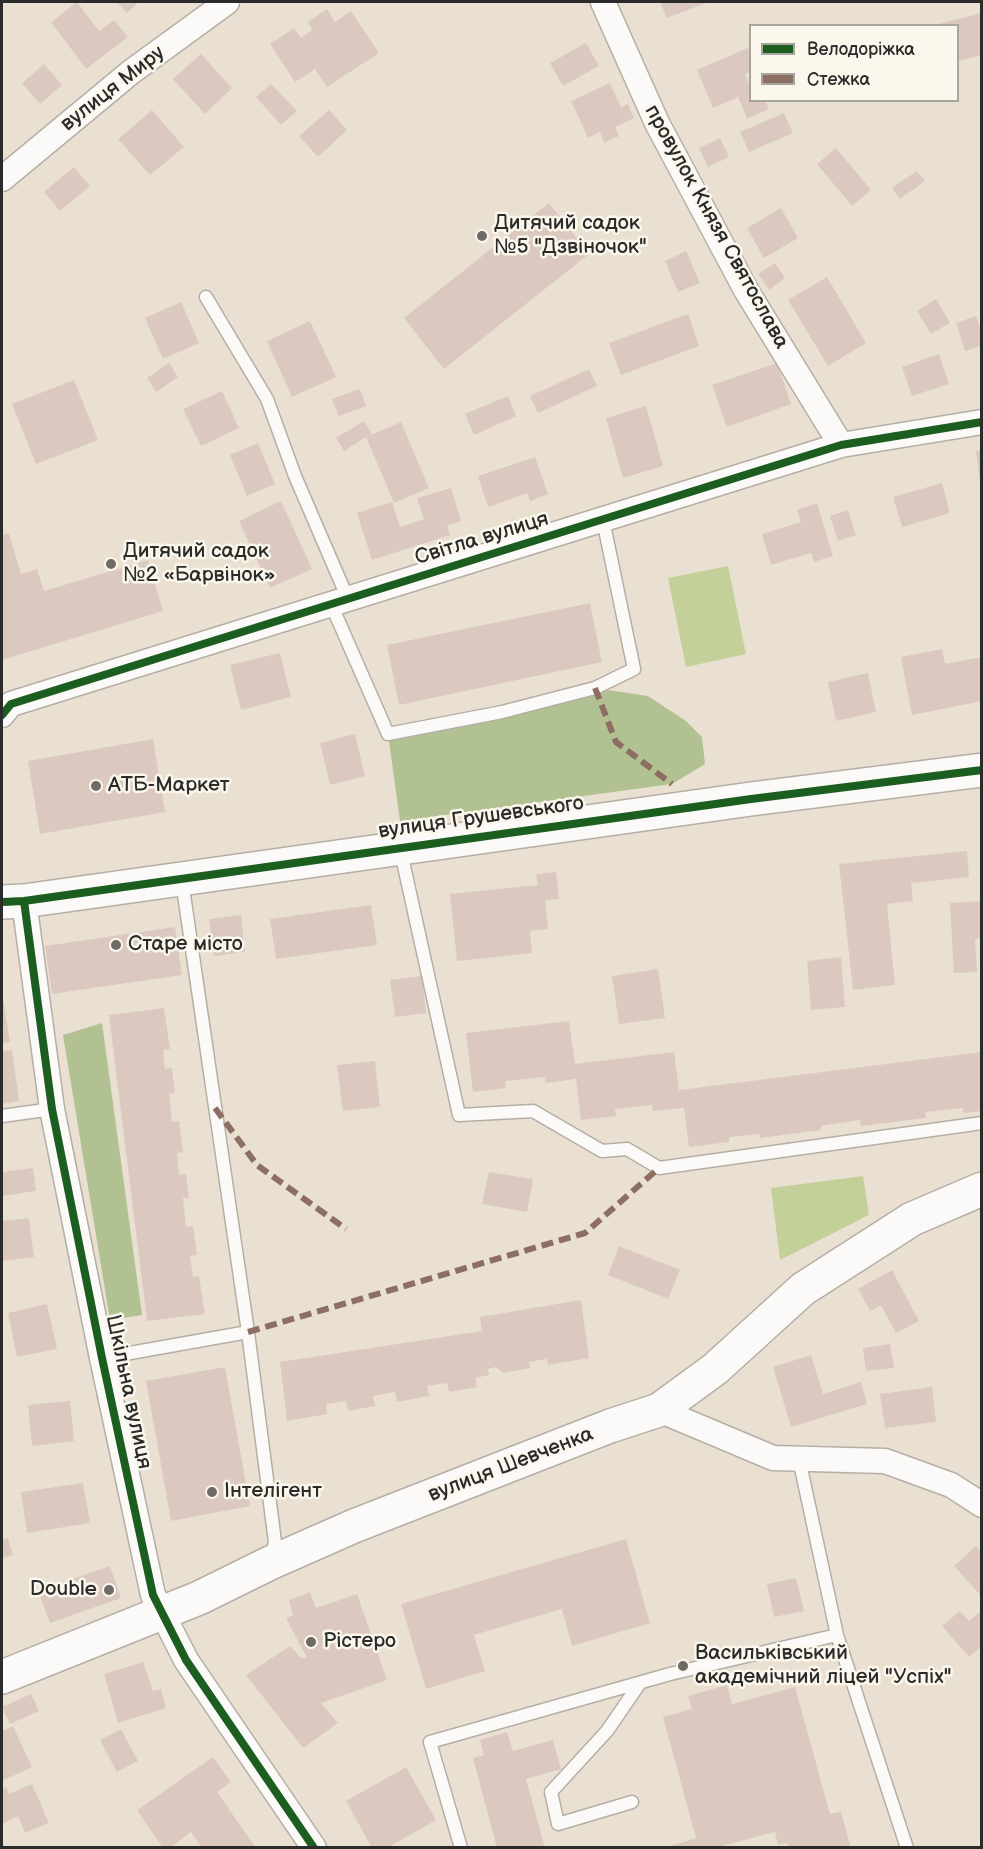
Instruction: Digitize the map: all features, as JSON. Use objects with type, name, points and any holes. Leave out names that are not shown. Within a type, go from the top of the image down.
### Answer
[{"type":"main road","name":"вулиця Грушевського","points":[[13,901],[751,799],[976,774]]},
{"type":"main road","name":"вулиця Шевченка","points":[[2,1677],[199,1598],[270,1563],[354,1526],[610,1426],[659,1410],[715,1369],[803,1289],[912,1219],[981,1188]]},
{"type":"street","name":"вулиця Миру","points":[[2,179],[131,72],[227,2]]},
{"type":"street","name":"провулок Князя Святослава","points":[[603,2],[657,123],[735,269],[841,445]]},
{"type":"street","name":"Світла вулиця","points":[[2,715],[11,704],[841,445],[981,422]]},
{"type":"street","name":"Шкільна вулиця","points":[[13,901],[102,1358],[153,1594],[186,1660],[314,1848]]},
{"type":"street","points":[[659,1410],[773,1458],[885,1461],[951,1485],[981,1505]]},
{"type":"lane","points":[[206,297],[267,399],[388,734],[502,712],[595,688],[634,669],[603,520]]},
{"type":"lane","points":[[400,848],[459,1115],[533,1111],[602,1151],[627,1149],[658,1168],[981,1123]]},
{"type":"lane","points":[[182,879],[248,1332],[275,1542],[270,1563]]},
{"type":"lane","points":[[2,1116],[52,1109]]},
{"type":"lane","points":[[102,1358],[248,1332]]},
{"type":"lane","points":[[799,1459],[837,1635],[907,1848]]},
{"type":"lane","points":[[461,1848],[430,1742],[670,1674],[837,1635]]},
{"type":"lane","points":[[632,1802],[558,1824],[551,1792],[607,1731],[640,1683]]},
{"type":"green space","points":[[728,566],[746,654],[686,667],[668,578]]},
{"type":"green space","points":[[595,688],[648,696],[686,721],[702,737],[705,764],[672,784],[400,821],[388,734]]},
{"type":"green space","points":[[102,1023],[142,1315],[110,1320],[63,1035]]},
{"type":"green space","points":[[863,1176],[869,1215],[780,1260],[771,1188]]},
{"type":"building","points":[[77,2],[99,31],[114,20],[128,37],[86,69],[51,22]]},
{"type":"building","points":[[117,2],[139,2],[127,13]]},
{"type":"building","points":[[660,2],[708,2],[667,18]]},
{"type":"building","points":[[327,9],[335,22],[351,11],[379,53],[327,87],[315,69],[295,82],[270,44],[294,28],[301,38],[312,30],[308,22]]},
{"type":"building","points":[[982,13],[982,55],[959,61],[959,24],[938,24]]},
{"type":"building","points":[[586,43],[599,66],[563,86],[550,63]]},
{"type":"building","points":[[749,47],[749,72],[745,74],[749,84],[749,102],[766,102],[769,109],[747,119],[738,97],[713,108],[697,70]]},
{"type":"building","points":[[201,54],[232,88],[205,114],[173,79]]},
{"type":"building","points":[[44,64],[62,85],[40,104],[22,83]]},
{"type":"building","points":[[610,83],[621,107],[628,104],[634,118],[615,127],[619,136],[604,143],[600,132],[588,138],[571,101]]},
{"type":"building","points":[[271,84],[297,111],[281,125],[256,97]]},
{"type":"building","points":[[152,110],[184,147],[150,175],[118,139]]},
{"type":"building","points":[[329,110],[347,130],[318,157],[299,136]]},
{"type":"building","points":[[784,113],[793,133],[749,152],[740,132]]},
{"type":"building","points":[[720,138],[729,157],[708,167],[699,148]]},
{"type":"building","points":[[836,148],[871,190],[852,206],[817,164]]},
{"type":"building","points":[[74,167],[90,186],[60,211],[44,192]]},
{"type":"building","points":[[917,171],[925,181],[900,199],[892,188]]},
{"type":"building","points":[[549,203],[589,254],[444,369],[404,318]]},
{"type":"building","points":[[781,208],[798,238],[764,258],[747,228]]},
{"type":"building","points":[[686,251],[700,283],[678,292],[665,261]]},
{"type":"building","points":[[775,263],[785,278],[769,290],[758,274]]},
{"type":"building","points":[[827,277],[866,343],[828,366],[788,300]]},
{"type":"building","points":[[936,299],[950,323],[931,334],[917,311]]},
{"type":"building","points":[[181,302],[199,343],[163,359],[145,318]]},
{"type":"building","points":[[688,314],[699,346],[621,375],[609,343]]},
{"type":"building","points":[[976,316],[982,333],[982,346],[965,351],[956,323]]},
{"type":"building","points":[[310,321],[336,377],[292,397],[267,341]]},
{"type":"building","points":[[939,354],[949,384],[912,396],[902,367]]},
{"type":"building","points":[[169,363],[178,377],[156,392],[147,378]]},
{"type":"building","points":[[777,363],[791,404],[727,427],[712,385]]},
{"type":"building","points":[[589,369],[597,386],[538,413],[530,396]]},
{"type":"building","points":[[74,380],[98,440],[36,464],[12,404]]},
{"type":"building","points":[[360,389],[366,406],[339,416],[332,399]]},
{"type":"building","points":[[222,391],[239,428],[201,446],[183,409]]},
{"type":"building","points":[[508,396],[516,416],[474,435],[465,414]]},
{"type":"building","points":[[646,406],[663,466],[623,478],[606,418]]},
{"type":"building","points":[[364,421],[372,434],[344,451],[336,438]]},
{"type":"building","points":[[401,422],[429,488],[394,503],[366,437]]},
{"type":"building","points":[[258,443],[275,484],[247,496],[230,455]]},
{"type":"building","points":[[982,450],[982,480],[980,480],[976,451]]},
{"type":"building","points":[[535,457],[548,494],[530,501],[527,493],[488,507],[478,476]]},
{"type":"building","points":[[942,483],[950,513],[902,527],[893,497]]},
{"type":"building","points":[[451,488],[461,521],[447,526],[450,535],[372,560],[357,513],[392,502],[400,527],[424,519],[417,498]]},
{"type":"building","points":[[281,501],[312,569],[270,588],[239,521]]},
{"type":"building","points":[[817,503],[833,556],[814,562],[811,553],[771,565],[762,534],[801,522],[797,510]]},
{"type":"building","points":[[848,510],[856,535],[838,541],[830,516]]},
{"type":"building","points":[[9,533],[21,574],[37,569],[44,591],[148,560],[163,611],[2,660],[2,535]]},
{"type":"building","points":[[590,603],[602,662],[399,705],[387,645]]},
{"type":"building","points":[[942,649],[945,664],[982,657],[982,701],[912,715],[901,657]]},
{"type":"building","points":[[280,653],[291,697],[241,710],[230,665]]},
{"type":"building","points":[[868,673],[876,712],[836,721],[828,682]]},
{"type":"building","points":[[355,734],[365,776],[330,785],[320,743]]},
{"type":"building","name":"АТБ-Маркет","points":[[153,739],[165,812],[40,834],[28,761]]},
{"type":"building","points":[[967,851],[969,877],[911,883],[913,901],[887,904],[895,985],[853,990],[839,864]]},
{"type":"building","points":[[556,872],[559,899],[545,900],[548,929],[530,931],[532,953],[457,961],[450,894],[538,885],[536,874]]},
{"type":"building","points":[[982,901],[982,938],[975,939],[977,972],[954,973],[950,903]]},
{"type":"building","points":[[371,905],[377,945],[276,959],[270,919]]},
{"type":"building","points":[[241,915],[245,952],[214,956],[209,919]]},
{"type":"building","points":[[175,927],[182,975],[52,994],[45,946]]},
{"type":"building","points":[[841,957],[845,1007],[811,1010],[807,961]]},
{"type":"building","points":[[658,969],[665,1018],[619,1024],[612,976]]},
{"type":"building","points":[[422,976],[426,1013],[395,1017],[390,980]]},
{"type":"building","points":[[2,992],[10,1042],[2,1043]]},
{"type":"building","points":[[164,1008],[170,1049],[163,1050],[165,1069],[172,1068],[175,1093],[169,1094],[172,1122],[179,1121],[183,1152],[177,1153],[179,1175],[186,1174],[189,1198],[183,1198],[186,1227],[193,1226],[197,1255],[190,1256],[193,1277],[199,1276],[205,1314],[147,1321],[109,1015]]},
{"type":"building","points":[[569,1021],[575,1064],[674,1052],[679,1090],[982,1052],[982,1111],[963,1113],[963,1108],[925,1112],[926,1118],[861,1126],[860,1120],[821,1126],[821,1130],[760,1138],[759,1134],[729,1137],[729,1142],[689,1147],[684,1108],[653,1111],[652,1105],[615,1109],[616,1116],[581,1120],[576,1079],[545,1083],[545,1077],[505,1081],[506,1088],[473,1092],[466,1033]]},
{"type":"building","points":[[12,1050],[19,1101],[2,1104],[2,1051]]},
{"type":"building","points":[[375,1061],[380,1107],[343,1111],[337,1065]]},
{"type":"building","points":[[33,1168],[36,1191],[2,1196],[2,1172]]},
{"type":"building","points":[[489,1172],[533,1179],[527,1212],[482,1204]]},
{"type":"building","points":[[29,1218],[34,1257],[2,1261],[2,1221]]},
{"type":"building","points":[[619,1246],[680,1270],[668,1299],[608,1275]]},
{"type":"building","points":[[892,1270],[919,1321],[896,1333],[881,1305],[870,1311],[858,1289]]},
{"type":"building","points":[[581,1300],[589,1358],[548,1365],[547,1359],[529,1362],[530,1368],[503,1373],[496,1367],[488,1369],[489,1375],[475,1378],[477,1387],[449,1392],[447,1383],[427,1386],[429,1396],[397,1402],[395,1392],[373,1396],[375,1406],[348,1411],[346,1401],[326,1404],[327,1414],[287,1421],[280,1362],[482,1331],[480,1317]]},
{"type":"building","points":[[47,1304],[57,1349],[17,1357],[8,1313]]},
{"type":"building","points":[[890,1344],[894,1368],[866,1371],[863,1348]]},
{"type":"building","points":[[811,1355],[823,1394],[861,1382],[867,1404],[791,1427],[773,1367]]},
{"type":"building","points":[[225,1367],[250,1506],[171,1521],[146,1381]]},
{"type":"building","points":[[932,1387],[936,1422],[885,1428],[880,1394]]},
{"type":"building","points":[[70,1401],[74,1441],[32,1446],[28,1405]]},
{"type":"building","points":[[83,1483],[90,1523],[27,1533],[21,1492]]},
{"type":"building","points":[[8,1538],[13,1555],[2,1558],[2,1540]]},
{"type":"building","points":[[626,1539],[650,1623],[572,1646],[562,1609],[474,1635],[485,1671],[426,1689],[401,1604]]},
{"type":"building","points":[[976,1546],[982,1553],[982,1597],[954,1566]]},
{"type":"building","points":[[110,1566],[121,1598],[50,1623],[38,1591]]},
{"type":"building","points":[[796,1578],[804,1611],[774,1617],[767,1584]]},
{"type":"building","points":[[310,1592],[316,1608],[357,1594],[387,1680],[321,1703],[338,1723],[303,1748],[246,1675],[290,1646],[301,1658],[307,1658],[286,1618],[293,1615],[289,1600]]},
{"type":"building","points":[[982,1610],[982,1646],[969,1657],[942,1626],[960,1611],[969,1621]]},
{"type":"building","points":[[143,1662],[153,1691],[161,1689],[166,1708],[118,1723],[104,1674]]},
{"type":"building","points":[[727,1685],[732,1704],[795,1687],[830,1814],[841,1812],[851,1848],[788,1848],[787,1843],[778,1845],[775,1832],[714,1848],[665,1848],[696,1838],[663,1717],[692,1709],[688,1696]]},
{"type":"building","points":[[31,1694],[39,1711],[10,1724],[2,1707]]},
{"type":"building","points":[[13,1726],[32,1767],[2,1781],[2,1731]]},
{"type":"building","points":[[121,1729],[138,1761],[117,1772],[100,1740]]},
{"type":"building","points":[[507,1732],[513,1751],[553,1740],[561,1769],[526,1779],[545,1848],[497,1848],[473,1758],[484,1755],[480,1740]]},
{"type":"building","points":[[213,1757],[231,1782],[217,1792],[256,1848],[202,1848],[191,1832],[170,1848],[163,1848],[137,1810]]},
{"type":"building","points":[[406,1767],[436,1820],[387,1848],[372,1848],[346,1801]]},
{"type":"building","points":[[32,1784],[49,1823],[25,1833],[18,1816],[2,1824],[2,1789],[6,1787],[9,1794]]},
{"type":"marked path","points":[[595,688],[616,742],[672,784]]},
{"type":"marked path","points":[[215,1108],[257,1165],[346,1229]]},
{"type":"marked path","points":[[248,1332],[585,1233],[659,1168]]},
{"type":"cycle path","points":[[2,715],[11,704],[841,445],[982,422]]},
{"type":"cycle path","points":[[2,902],[24,901],[751,799],[982,770]]},
{"type":"cycle path","points":[[24,901],[52,1109],[153,1595],[186,1660],[314,1848]]},
{"type":"place","name":"Дитячий садок №5 \"Дзвіночок\"","points":[[482,236]]},
{"type":"place","name":"Дитячий садок №2 «Барвінок»","points":[[111,564]]},
{"type":"place","name":"АТБ-Маркет","points":[[96,786]]},
{"type":"place","name":"Старе місто","points":[[116,945]]},
{"type":"place","name":"Інтелігент","points":[[212,1492]]},
{"type":"place","name":"Double","points":[[109,1590]]},
{"type":"place","name":"Рістеро","points":[[311,1642]]},
{"type":"place","name":"Васильківський академічний ліцей \"Успіх\"","points":[[683,1666]]}]
